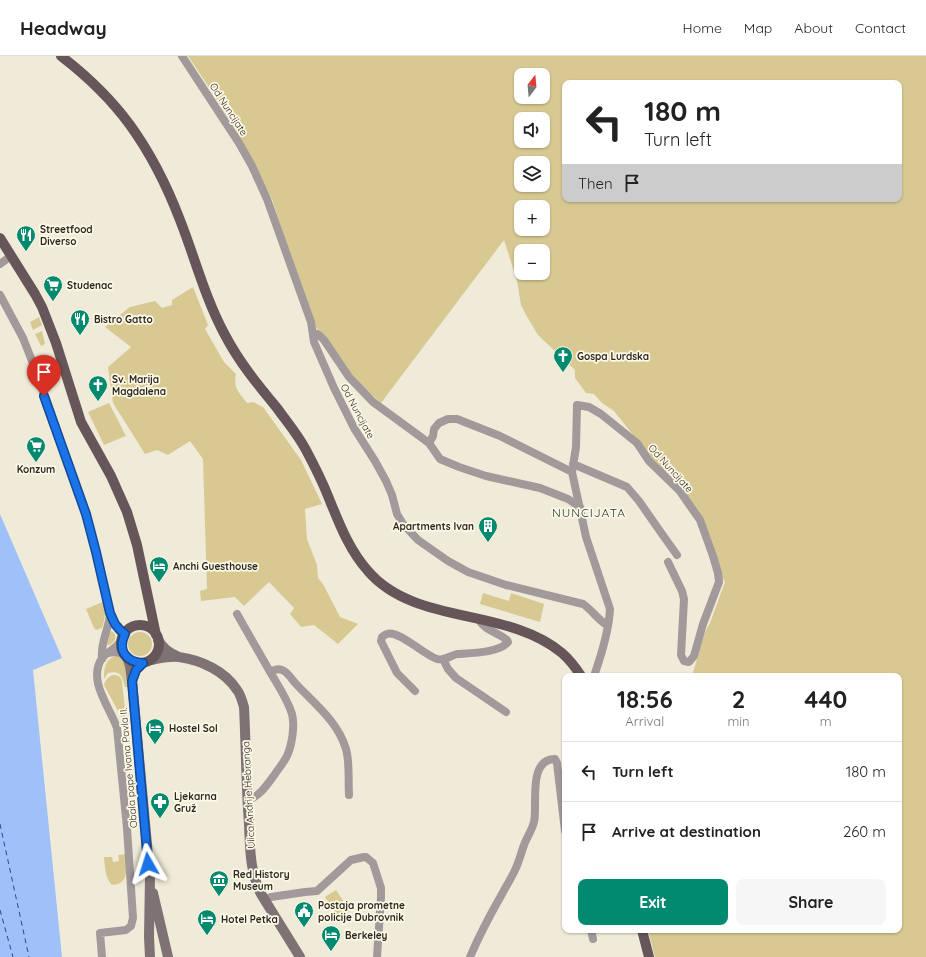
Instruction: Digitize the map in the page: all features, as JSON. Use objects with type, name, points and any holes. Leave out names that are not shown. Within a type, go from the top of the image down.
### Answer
[{"type":"main road","points":[[61,56],[97,87],[112,103],[142,143],[167,188],[185,232],[204,290],[224,333],[243,366],[298,436],[327,493],[343,533],[360,561],[370,573],[380,583],[396,594],[412,601],[429,607],[515,628],[540,639],[554,646],[564,654],[574,664],[579,673]]},
{"type":"main road","points":[[0,238],[42,307],[81,422],[111,476],[125,506],[132,526],[159,645],[155,656],[147,661],[137,663],[126,656],[122,650],[124,636],[132,627],[148,627],[153,630],[157,637]]},
{"type":"main road","points":[[137,626],[144,618],[148,596]]},
{"type":"main road","points":[[643,933],[649,957]]},
{"type":"street","name":"Od Nuncijate","points":[[182,56],[239,143],[252,166],[266,199],[311,322],[314,342],[344,409],[386,481],[392,495],[397,514],[403,524],[418,540],[448,561],[468,572],[506,585],[583,604],[608,625]]},
{"type":"street","points":[[0,264],[11,256]]},
{"type":"street","points":[[0,295],[23,338],[36,373],[84,507],[110,613],[115,624],[124,636],[115,648],[102,659]]},
{"type":"street","name":"Od Nuncijate","points":[[313,332],[324,340],[349,376],[373,402],[429,443],[440,459],[459,467],[501,480],[540,488],[568,499],[580,507]]},
{"type":"street","name":"Od Nuncijate","points":[[595,673],[610,617],[610,609],[586,537],[572,468],[576,447],[577,405],[589,407],[601,414],[637,443],[649,461],[679,490],[700,520],[719,582],[703,624],[694,656],[689,662],[684,661],[681,655],[684,599],[682,591],[668,562]]},
{"type":"street","points":[[429,443],[433,436],[434,429],[439,423],[448,419],[456,419],[500,436],[572,468],[627,487],[678,554]]},
{"type":"street","points":[[102,957],[100,933],[126,930],[131,926],[133,918],[128,835],[117,728],[99,688],[97,675],[102,659],[102,646],[108,627],[110,613]]},
{"type":"street","points":[[237,614],[287,701],[292,716],[293,731],[288,755],[267,785],[258,795],[248,801]]},
{"type":"street","points":[[415,691],[397,673],[381,641],[382,637],[388,634],[397,635],[438,659],[443,659],[457,654],[493,650],[504,646],[508,642],[482,625],[478,619]]},
{"type":"street","name":"Ulica Andrije Hebranga","points":[[157,637],[166,650],[179,657],[214,668],[232,682],[241,697],[244,707],[251,856],[257,886],[300,957]]},
{"type":"street","points":[[109,653],[120,653],[126,656]]},
{"type":"street","name":"Obala pape Ivana Pavla II.","points":[[126,656],[130,666],[132,681],[150,877]]},
{"type":"street","name":"Ulica Andrije Hebranga","points":[[147,661],[162,657],[179,657]]},
{"type":"street","points":[[443,659],[448,669],[456,678],[506,712]]},
{"type":"street","points":[[132,681],[136,670],[147,661]]},
{"type":"street","points":[[270,672],[276,669],[285,671],[318,706],[336,728],[346,748],[348,760],[349,795]]},
{"type":"street","points":[[470,957],[491,914],[516,869],[535,821],[535,794],[538,773],[540,767],[551,759],[555,759],[557,763],[562,806]]},
{"type":"street","points":[[264,899],[305,892],[317,892],[351,860],[366,857],[373,863],[381,888],[377,957]]},
{"type":"street","points":[[150,877],[150,957]]},
{"type":"street","points":[[150,877],[168,957]]},
{"type":"street","points":[[592,933],[593,939]]},
{"type":"shaded area","points":[[188,56],[926,56],[926,957],[655,957],[649,933],[902,933],[902,673],[693,673],[705,632],[710,623],[725,582],[720,573],[709,535],[614,411],[602,403],[594,394],[586,393],[575,378],[575,370],[538,335],[526,315],[521,305],[517,280],[550,280],[550,244],[514,244],[514,272],[504,240],[381,403],[349,372],[315,326],[272,199],[254,163],[212,92]]},
{"type":"shaded area","points":[[193,287],[208,325],[205,329],[224,362],[236,374],[235,383],[237,390],[247,403],[253,402],[263,407],[301,460],[322,504],[305,509],[307,539],[317,565],[318,578],[323,584],[340,617],[358,624],[338,644],[314,625],[301,627],[290,614],[294,608],[269,582],[244,606],[235,597],[201,601],[200,591],[207,589],[203,459],[190,441],[168,455],[157,450],[145,454],[113,403],[108,367],[131,347],[105,327],[130,307],[155,301],[162,308],[172,305],[172,300]]},
{"type":"shaded area","points":[[39,317],[42,325],[33,330],[30,322]]},
{"type":"shaded area","points":[[42,331],[45,344],[41,346],[35,334]]},
{"type":"shaded area","points":[[109,403],[126,436],[104,445],[88,412]]},
{"type":"shaded area","points":[[483,593],[509,601],[511,593],[544,604],[540,622],[480,604]]},
{"type":"shaded area","points":[[105,601],[105,614],[102,628],[96,630],[86,609]]},
{"type":"shaded area","points":[[112,631],[115,635],[115,639],[112,644],[108,645],[109,632]]},
{"type":"shaded area","points":[[140,632],[145,633],[151,639],[151,649],[145,655],[140,656],[135,655],[129,649],[128,644],[129,639],[135,633]]},
{"type":"shaded area","points":[[117,656],[125,659],[128,687],[125,687],[122,677],[116,672],[108,673],[104,679],[106,664],[110,659]]},
{"type":"shaded area","points":[[113,675],[119,676],[122,680],[127,728],[104,685],[107,678]]},
{"type":"shaded area","points":[[126,854],[126,874],[122,882],[112,885],[105,869],[104,857],[112,857],[113,862],[119,861],[118,855]]},
{"type":"shaded area","points":[[336,890],[350,911],[339,918],[325,897]]},
{"type":"water","points":[[0,514],[62,658],[33,670],[62,957],[0,957]]},
{"type":"ferry route","points":[[0,824],[29,957]]},
{"type":"ferry route","points":[[0,910],[13,957]]},
{"type":"place","name":"Streetfood Diverso","points":[[26,252]]},
{"type":"place","name":"Studenac","points":[[53,302]]},
{"type":"place","name":"Bistro Gatto","points":[[80,336]]},
{"type":"place","name":"Gospa Lurdska","points":[[563,373]]},
{"type":"place","name":"Sv. Marija Magdalena","points":[[98,402]]},
{"type":"place","name":"Konzum","points":[[36,463]]},
{"type":"place","name":"Apartments Ivan","points":[[488,543]]},
{"type":"place","name":"Anchi Guesthouse","points":[[159,583]]},
{"type":"place","name":"Hostel Sol","points":[[155,745]]},
{"type":"place","name":"Ljekarna Gruž","points":[[160,819]]},
{"type":"place","name":"Red History Museum","points":[[219,897]]},
{"type":"place","name":"Postaja prometne policije Dubrovnik","points":[[304,928]]},
{"type":"place","name":"Hotel Petka","points":[[207,936]]},
{"type":"place","name":"Berkeley","points":[[331,952]]},
{"type":"district","name":"NUNCIJATA","points":[[589,513]]},
{"type":"route","points":[[44,396],[86,514],[112,619],[125,634],[122,639],[122,650],[132,661],[143,663],[136,670],[132,681],[148,864]]}]
